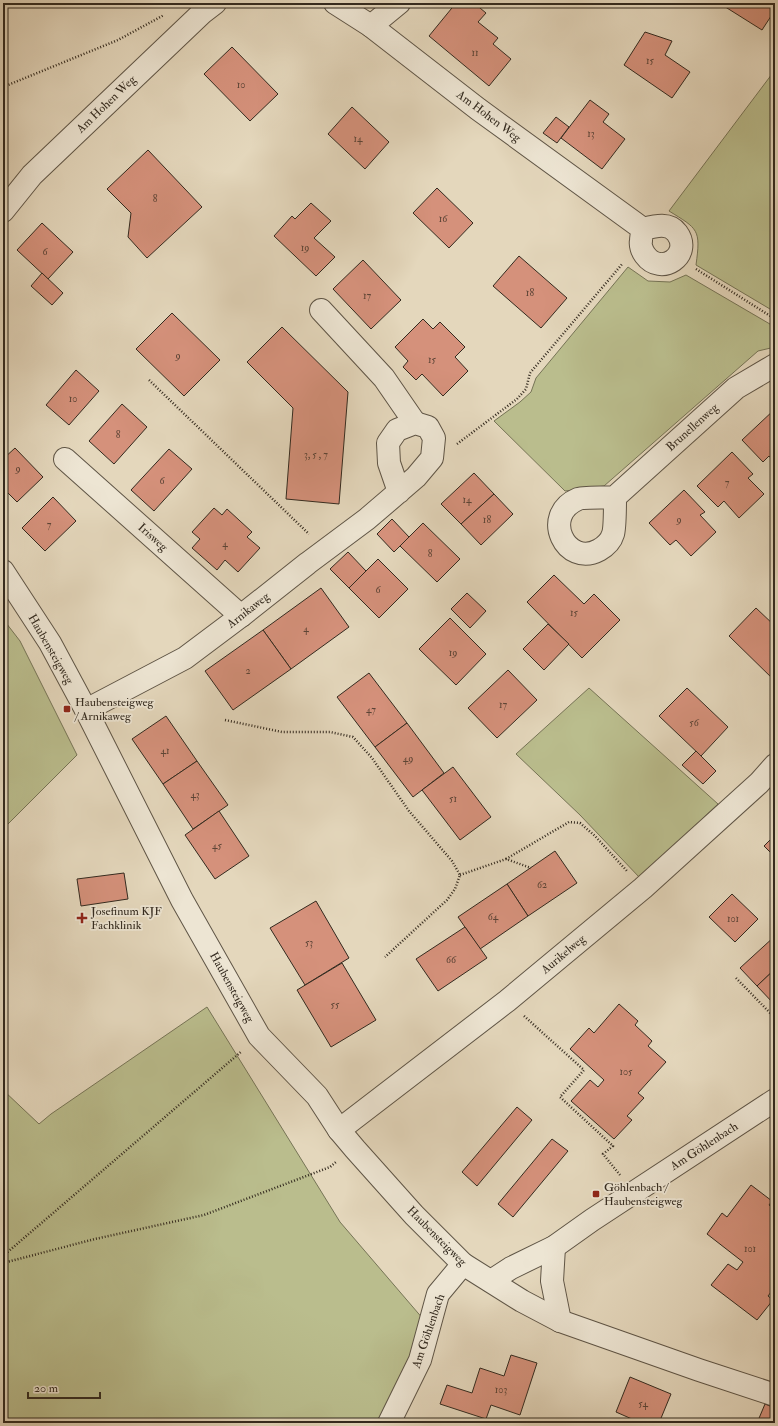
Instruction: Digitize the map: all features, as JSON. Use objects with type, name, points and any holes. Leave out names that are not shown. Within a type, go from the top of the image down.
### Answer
[{"type":"street","name":"Am Hohen Weg","points":[[3,210],[32,175],[202,13],[215,3]]},
{"type":"street","name":"Am Hohen Weg","points":[[335,3],[371,26],[642,235],[643,252],[649,261],[658,265],[669,264],[677,258]]},
{"type":"street","points":[[371,26],[399,3]]},
{"type":"street","points":[[642,235],[665,225],[674,229],[680,238],[681,248],[677,258]]},
{"type":"street","points":[[321,310],[384,378],[415,423],[428,427],[434,438],[432,458]]},
{"type":"street","name":"Brunellenweg","points":[[615,497],[736,388],[775,365]]},
{"type":"street","points":[[399,492],[389,463],[388,444],[397,430],[415,423]]},
{"type":"street","name":"Arnikaweg","points":[[86,710],[185,658],[367,519],[416,477],[432,458]]},
{"type":"street","name":"Irisweg","points":[[66,459],[241,616]]},
{"type":"street","name":"Haubensteigweg","points":[[3,572],[50,643],[86,710],[182,900],[259,1036],[317,1096],[339,1130],[414,1214],[463,1264],[522,1301],[560,1321],[775,1395]]},
{"type":"street","name":"Aurikelweg","points":[[339,1130],[506,1001],[642,888],[759,783],[775,765]]},
{"type":"street","name":"Am Göhlenbach","points":[[491,1281],[554,1247],[598,1216],[775,1100]]},
{"type":"street","points":[[554,1247],[552,1281],[560,1321]]},
{"type":"street","name":"Am Göhlenbach","points":[[389,1423],[420,1360],[438,1294],[463,1264]]},
{"type":"path","points":[[3,87],[118,40],[165,14]]},
{"type":"path","points":[[432,458],[460,442],[517,399],[526,389],[530,373],[642,235]]},
{"type":"path","points":[[677,258],[775,319]]},
{"type":"path","points":[[149,380],[325,550]]},
{"type":"path","points":[[225,720],[282,732],[330,732],[353,737],[372,758],[408,811],[452,861],[460,875],[455,889],[447,900],[385,957]]},
{"type":"path","points":[[460,875],[506,859],[569,822],[580,823],[595,836],[642,888]]},
{"type":"path","points":[[506,859],[530,868]]},
{"type":"path","points":[[736,978],[775,1018]]},
{"type":"path","points":[[536,1027],[584,1070],[560,1097],[613,1146],[603,1154]]},
{"type":"path","points":[[3,1256],[259,1036]]},
{"type":"path","points":[[3,1263],[95,1239],[204,1215],[330,1166],[355,1149]]},
{"type":"green space","points":[[775,70],[775,312],[696,265],[698,244],[695,231],[686,222],[669,211]]},
{"type":"green space","points":[[628,267],[648,281],[670,282],[686,275],[775,327],[775,347],[758,351],[604,486],[565,491],[494,421],[531,392],[536,378]]},
{"type":"green space","points":[[3,619],[20,641],[77,755],[3,829]]},
{"type":"green space","points":[[589,688],[718,804],[640,878],[580,815],[516,754]]},
{"type":"green space","points":[[207,1007],[340,1222],[430,1327],[379,1423],[3,1423],[3,1090],[39,1124],[51,1114]]},
{"type":"building","points":[[456,3],[474,3],[486,13],[478,22],[498,38],[493,44],[511,59],[489,86],[429,36]]},
{"type":"building","points":[[719,3],[775,3],[775,10],[762,30]]},
{"type":"building","points":[[645,32],[672,41],[665,55],[690,72],[672,98],[624,65]]},
{"type":"building","points":[[232,47],[278,94],[250,121],[204,74]]},
{"type":"building","points":[[590,100],[609,114],[603,122],[625,139],[602,169],[561,138]]},
{"type":"building","points":[[352,107],[389,142],[365,169],[328,134]]},
{"type":"building","points":[[556,117],[569,127],[557,143],[543,133]]},
{"type":"building","points":[[148,150],[202,207],[147,258],[128,237],[131,213],[107,189]]},
{"type":"building","points":[[437,188],[473,223],[449,248],[413,213]]},
{"type":"building","points":[[311,203],[331,221],[314,238],[335,257],[316,276],[274,236],[292,216],[295,219]]},
{"type":"building","points":[[42,223],[73,252],[48,279],[17,250]]},
{"type":"building","points":[[519,256],[567,298],[541,328],[493,286]]},
{"type":"building","points":[[363,260],[401,300],[371,329],[333,289]]},
{"type":"building","points":[[42,273],[63,293],[52,305],[31,286]]},
{"type":"building","points":[[172,313],[220,360],[184,396],[136,349]]},
{"type":"building","points":[[423,319],[433,329],[440,322],[465,347],[455,357],[468,371],[443,396],[422,374],[416,380],[403,367],[408,361],[395,347]]},
{"type":"building","points":[[282,327],[348,392],[339,504],[286,499],[293,408],[247,362]]},
{"type":"building","points":[[76,370],[99,391],[69,425],[46,405]]},
{"type":"building","points":[[122,404],[147,427],[114,464],[89,441]]},
{"type":"building","points":[[775,409],[775,463],[769,456],[763,462],[742,440]]},
{"type":"building","points":[[15,448],[43,477],[17,502],[3,488],[3,459]]},
{"type":"building","points":[[169,449],[192,469],[154,511],[131,490]]},
{"type":"building","points":[[732,452],[753,474],[748,478],[764,494],[739,518],[724,501],[718,507],[697,486]]},
{"type":"building","points":[[474,473],[494,494],[461,524],[441,504]]},
{"type":"building","points":[[684,490],[705,512],[700,515],[716,532],[691,556],[676,540],[670,545],[649,523]]},
{"type":"building","points":[[494,494],[513,514],[481,545],[461,524]]},
{"type":"building","points":[[53,497],[76,521],[45,551],[22,528]]},
{"type":"building","points":[[214,508],[222,515],[227,509],[252,532],[247,537],[260,548],[238,572],[225,560],[217,570],[192,548],[200,539],[192,532]]},
{"type":"building","points":[[392,519],[409,537],[394,552],[377,534]]},
{"type":"building","points":[[423,523],[460,559],[437,582],[400,546]]},
{"type":"building","points":[[348,552],[366,571],[349,588],[330,569]]},
{"type":"building","points":[[378,559],[408,589],[379,618],[349,588]]},
{"type":"building","points":[[554,575],[584,604],[594,594],[620,620],[582,658],[527,602]]},
{"type":"building","points":[[321,588],[349,627],[291,669],[263,630]]},
{"type":"building","points":[[467,593],[486,611],[470,628],[451,609]]},
{"type":"building","points":[[756,608],[775,626],[775,681],[729,636]]},
{"type":"building","points":[[450,618],[486,654],[456,685],[419,649]]},
{"type":"building","points":[[548,624],[569,644],[544,670],[523,649]]},
{"type":"building","points":[[263,630],[291,669],[233,710],[205,671]]},
{"type":"building","points":[[508,670],[537,700],[497,738],[468,708]]},
{"type":"building","points":[[369,673],[407,723],[375,747],[337,697]]},
{"type":"building","points":[[687,688],[728,727],[701,756],[659,716]]},
{"type":"building","points":[[166,716],[197,761],[163,784],[132,739]]},
{"type":"building","points":[[407,723],[444,773],[413,797],[375,747]]},
{"type":"building","points":[[696,751],[716,771],[703,784],[682,765]]},
{"type":"building","points":[[197,761],[228,805],[193,829],[163,784]]},
{"type":"building","points":[[453,767],[491,817],[460,840],[422,790]]},
{"type":"building","points":[[219,811],[249,856],[215,879],[185,835]]},
{"type":"building","points":[[775,835],[775,857],[764,846]]},
{"type":"building","points":[[555,851],[577,883],[528,916],[507,884]]},
{"type":"building","points":[[124,873],[128,899],[81,906],[77,879]]},
{"type":"building","points":[[507,884],[528,916],[480,949],[458,917]]},
{"type":"building","points":[[732,894],[758,919],[735,942],[709,917]]},
{"type":"building","points":[[316,901],[349,958],[305,985],[270,928]]},
{"type":"building","points":[[465,927],[487,958],[438,991],[416,959]]},
{"type":"building","points":[[775,936],[775,969],[757,986],[740,968]]},
{"type":"building","points":[[342,963],[376,1020],[331,1047],[297,990]]},
{"type":"building","points":[[775,969],[775,1002],[774,1004],[757,986]]},
{"type":"building","points":[[619,1004],[638,1021],[635,1025],[652,1041],[648,1046],[666,1062],[638,1093],[644,1098],[627,1116],[632,1120],[614,1139],[571,1101],[590,1080],[598,1087],[604,1080],[570,1049],[589,1028],[594,1033]]},
{"type":"building","points":[[517,1107],[532,1120],[477,1186],[462,1172]]},
{"type":"building","points":[[552,1139],[568,1151],[513,1217],[498,1204]]},
{"type":"building","points":[[751,1185],[772,1201],[769,1205],[775,1210],[775,1287],[768,1296],[773,1300],[757,1320],[711,1285],[728,1264],[737,1270],[743,1262],[707,1234],[722,1213],[727,1217]]},
{"type":"building","points":[[511,1355],[537,1363],[520,1415],[491,1405],[486,1419],[440,1404],[447,1385],[472,1393],[480,1368],[504,1376]]},
{"type":"building","points":[[630,1377],[671,1394],[659,1423],[641,1423],[616,1412]]},
{"type":"building","points":[[765,1404],[775,1408],[775,1423],[757,1423]]},
{"type":"place","name":"Haubensteigweg / Arnikaweg","points":[[67,709]]},
{"type":"place","name":"Josefinum KJF Fachklinik","points":[[82,918]]},
{"type":"place","name":"Göhlenbach / Haubensteigweg","points":[[596,1194]]}]
